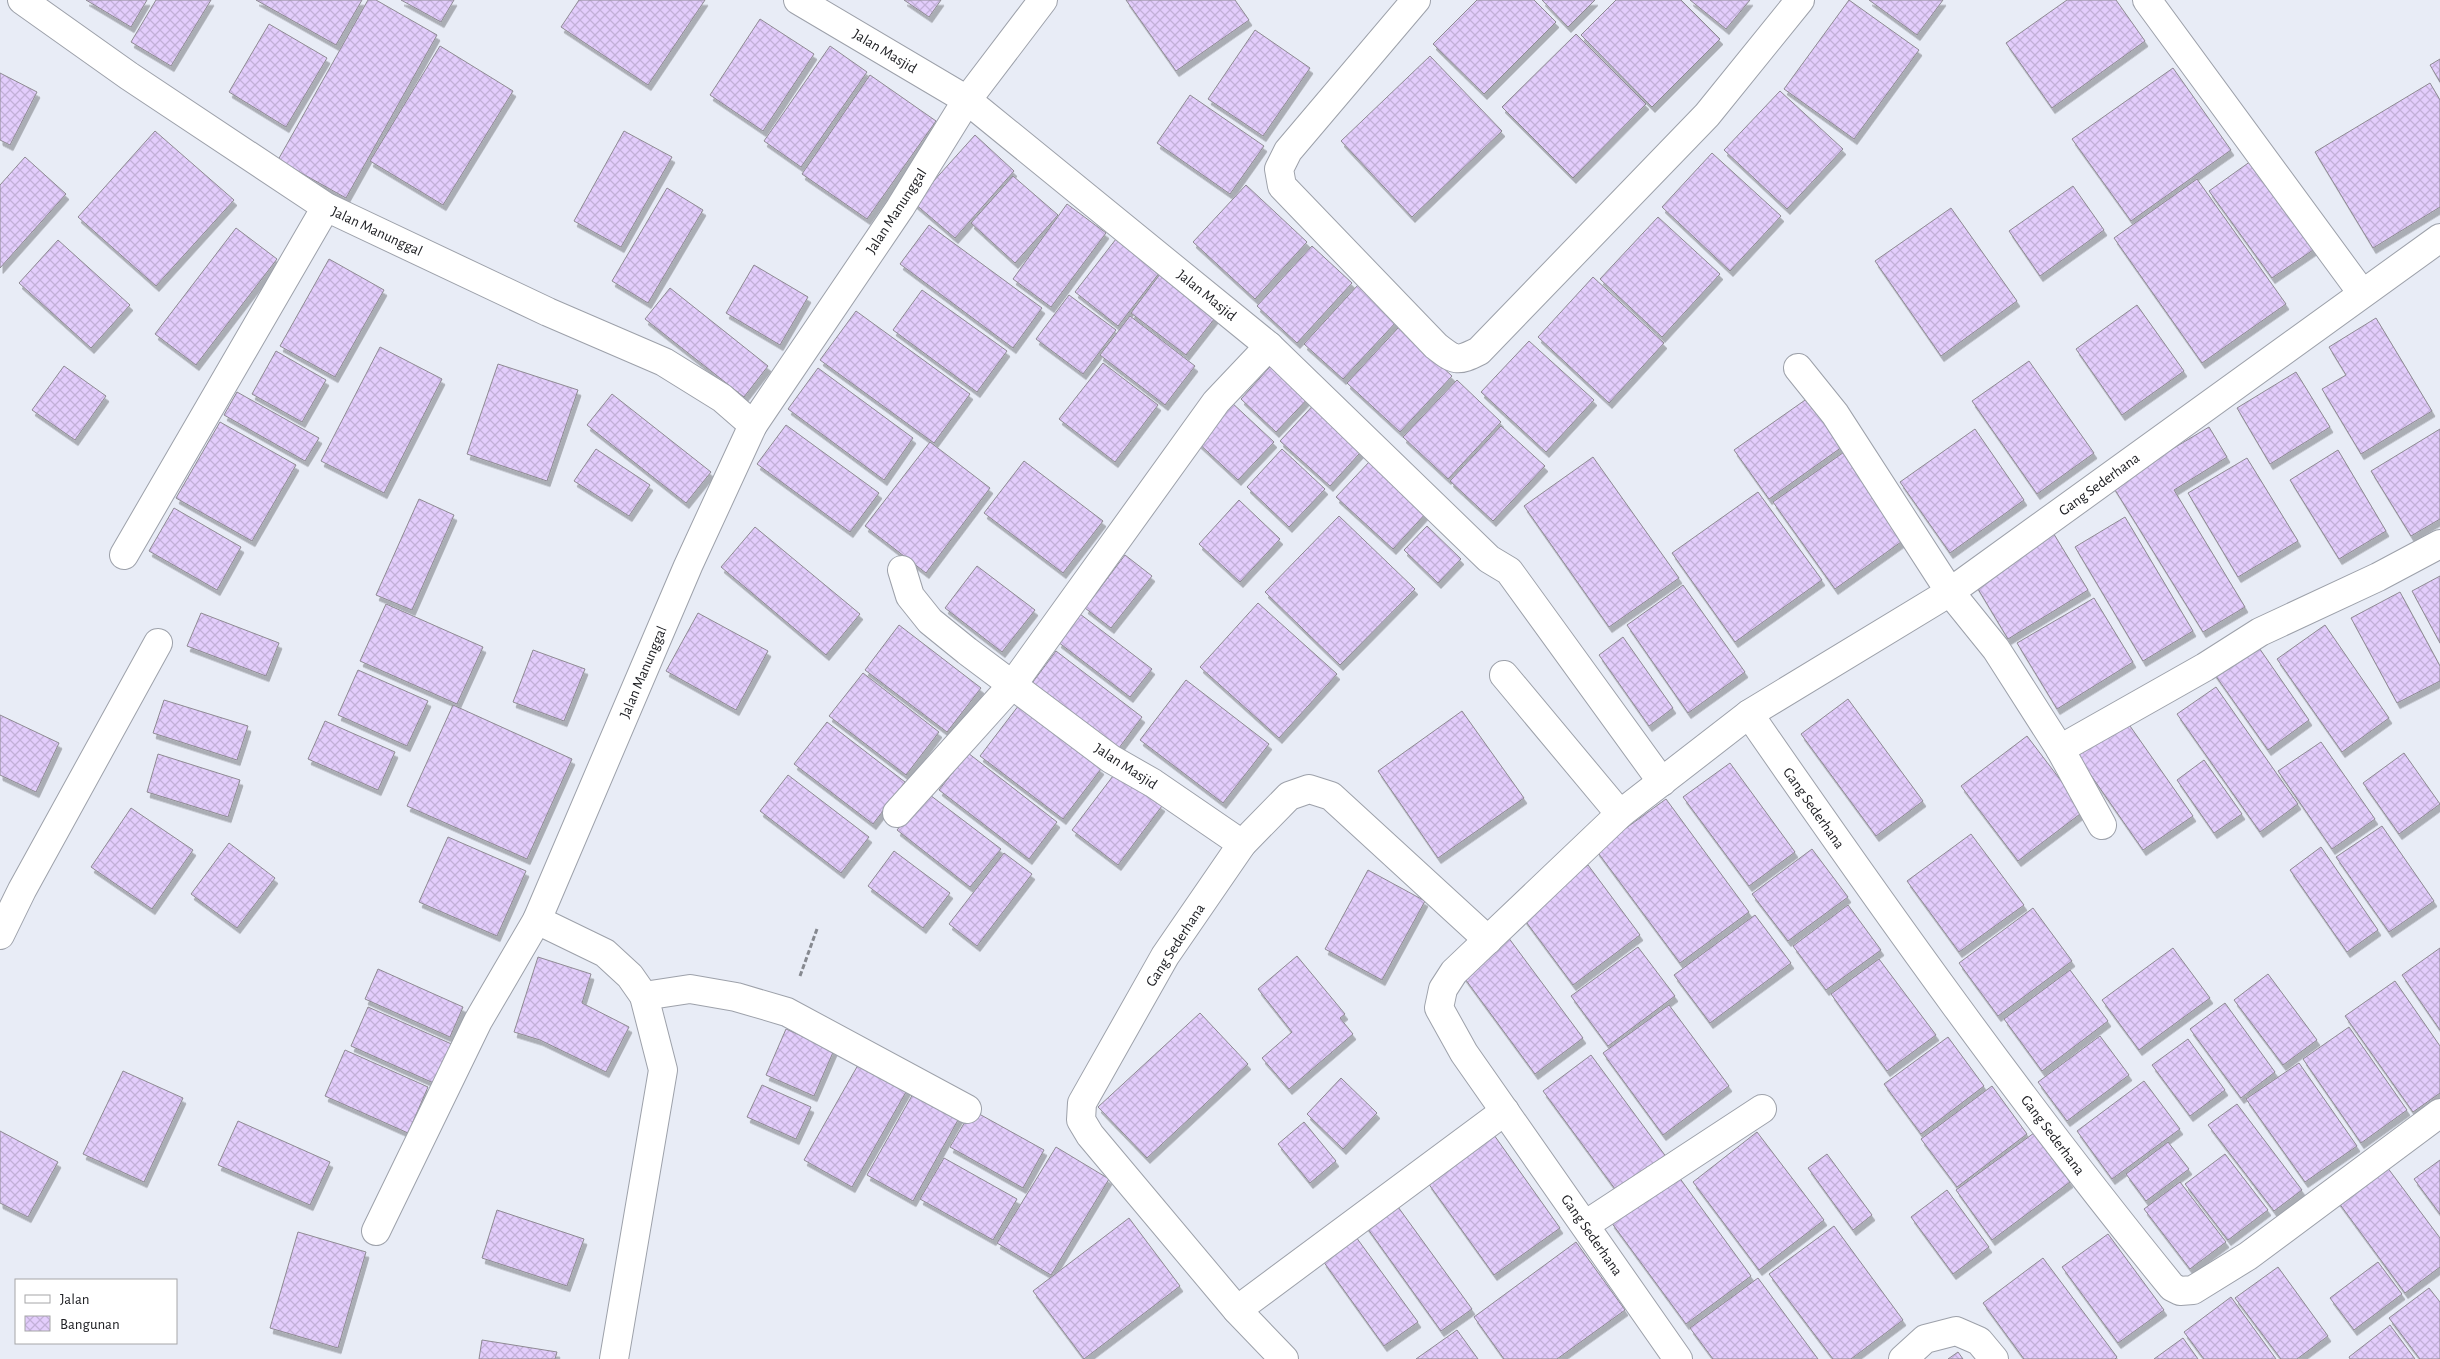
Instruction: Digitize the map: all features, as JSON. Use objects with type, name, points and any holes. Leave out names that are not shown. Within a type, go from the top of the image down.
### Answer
[{"type":"street","name":"Jalan Manunggal","points":[[22,0],[129,76],[326,207],[548,312],[664,362],[722,398],[753,425]]},
{"type":"street","name":"Jalan Masjid","points":[[798,0],[967,100],[1269,346],[1489,559],[1508,571],[1662,782]]},
{"type":"street","name":"Jalan Manunggal","points":[[376,1231],[478,1021],[537,920],[688,566],[753,425],[900,208],[967,100],[1043,0]]},
{"type":"street","points":[[1416,0],[1288,151],[1279,168],[1282,186],[1436,346],[1451,358],[1462,360],[1479,351],[1707,115],[1800,0]]},
{"type":"street","points":[[2147,0],[2362,293]]},
{"type":"street","points":[[124,555],[326,207]]},
{"type":"street","name":"Gang Sederhana","points":[[1678,1359],[1464,1053],[1439,1008],[1443,989],[1454,972],[1620,814],[1749,714],[1950,592],[2440,238]]},
{"type":"street","points":[[897,813],[1012,684],[1216,402],[1269,346]]},
{"type":"street","points":[[1798,368],[1836,414],[1950,592],[1996,650],[2060,749],[2102,825]]},
{"type":"street","points":[[2060,749],[2205,667],[2260,632],[2378,577],[2440,544]]},
{"type":"street","name":"Jalan Masjid","points":[[902,570],[910,596],[930,621],[1111,759],[1152,783],[1242,844]]},
{"type":"street","points":[[0,934],[22,890],[158,643]]},
{"type":"street","points":[[1504,675],[1620,814]]},
{"type":"street","name":"Gang Sederhana","points":[[1749,714],[1850,860],[1979,1035],[2102,1201],[2172,1287],[2180,1291],[2193,1290],[2248,1256],[2440,1113]]},
{"type":"street","name":"Gang Sederhana","points":[[1284,1359],[1237,1310],[1090,1135],[1081,1120],[1082,1103],[1165,956],[1242,844],[1289,796],[1309,789],[1332,796],[1488,940]]},
{"type":"street","points":[[537,920],[605,953],[630,976],[644,996],[663,1070],[614,1359]]},
{"type":"street","points":[[644,996],[690,989],[736,997],[787,1012],[967,1109]]},
{"type":"street","points":[[1585,1225],[1762,1109]]},
{"type":"street","points":[[1237,1310],[1505,1111]]},
{"type":"street","points":[[1903,1359],[1925,1339],[1956,1331],[1979,1341],[1994,1359]]},
{"type":"path","points":[[787,1012],[817,928]]},
{"type":"building","points":[[86,0],[147,0],[131,27]]},
{"type":"building","points":[[156,0],[211,0],[171,66],[131,42]]},
{"type":"building","points":[[256,0],[362,0],[336,45]]},
{"type":"building","points":[[368,0],[376,0],[437,35],[346,198],[278,160]]},
{"type":"building","points":[[401,0],[454,0],[441,22]]},
{"type":"building","points":[[579,0],[705,0],[648,85],[561,27]]},
{"type":"building","points":[[904,0],[941,0],[929,17]]},
{"type":"building","points":[[1126,0],[1235,0],[1249,20],[1176,71]]},
{"type":"building","points":[[1477,0],[1534,0],[1556,22],[1484,94],[1433,44]]},
{"type":"building","points":[[1542,0],[1595,0],[1568,27]]},
{"type":"building","points":[[1616,0],[1681,0],[1720,39],[1652,107],[1581,35]]},
{"type":"building","points":[[1690,0],[1750,0],[1726,29]]},
{"type":"building","points":[[1849,0],[1919,50],[1854,139],[1784,89]]},
{"type":"building","points":[[1869,0],[1943,0],[1917,35]]},
{"type":"building","points":[[2067,0],[2116,0],[2145,41],[2052,108],[2006,43]]},
{"type":"building","points":[[760,19],[814,54],[763,131],[710,95]]},
{"type":"building","points":[[269,24],[327,58],[286,127],[229,92]]},
{"type":"building","points":[[1255,30],[1310,68],[1263,136],[1208,99]]},
{"type":"building","points":[[1576,34],[1646,104],[1573,178],[1502,107]]},
{"type":"building","points":[[440,46],[513,91],[443,205],[370,161]]},
{"type":"building","points":[[830,46],[867,72],[801,167],[764,141]]},
{"type":"building","points":[[1430,56],[1502,131],[1412,217],[1341,141]]},
{"type":"building","points":[[2440,59],[2440,82],[2430,65]]},
{"type":"building","points":[[2173,68],[2231,150],[2131,221],[2072,139]]},
{"type":"building","points":[[0,73],[37,92],[10,145],[0,140]]},
{"type":"building","points":[[870,75],[936,121],[867,219],[802,174]]},
{"type":"building","points":[[2430,83],[2440,100],[2440,207],[2373,248],[2315,152]]},
{"type":"building","points":[[1780,91],[1843,149],[1787,209],[1724,150]]},
{"type":"building","points":[[1190,95],[1264,146],[1230,194],[1157,143]]},
{"type":"building","points":[[155,131],[234,200],[156,286],[78,217]]},
{"type":"building","points":[[624,131],[672,157],[621,247],[574,221]]},
{"type":"building","points":[[975,135],[1014,171],[955,238],[914,203]]},
{"type":"building","points":[[1712,153],[1781,216],[1730,271],[1662,207]]},
{"type":"building","points":[[25,157],[66,194],[0,268],[0,185]]},
{"type":"building","points":[[2251,161],[2313,250],[2272,278],[2209,191]]},
{"type":"building","points":[[1013,176],[1058,215],[1015,263],[971,223]]},
{"type":"building","points":[[2197,179],[2286,304],[2202,363],[2114,238]]},
{"type":"building","points":[[1246,185],[1307,242],[1255,299],[1193,242]]},
{"type":"building","points":[[2073,186],[2104,230],[2040,276],[2009,231]]},
{"type":"building","points":[[667,188],[703,210],[648,303],[612,281]]},
{"type":"building","points":[[1067,204],[1106,233],[1051,307],[1013,279]]},
{"type":"building","points":[[1951,208],[2017,301],[1941,356],[1875,261]]},
{"type":"building","points":[[1658,217],[1720,274],[1662,337],[1600,279]]},
{"type":"building","points":[[929,225],[1042,308],[1013,348],[900,264]]},
{"type":"building","points":[[236,228],[277,259],[196,365],[155,334]]},
{"type":"building","points":[[1116,239],[1160,272],[1118,326],[1075,292]]},
{"type":"building","points":[[58,240],[130,305],[91,348],[19,283]]},
{"type":"building","points":[[1312,246],[1352,283],[1297,343],[1257,306]]},
{"type":"building","points":[[329,259],[384,290],[335,377],[280,346]]},
{"type":"building","points":[[754,265],[808,297],[780,345],[726,313]]},
{"type":"building","points":[[1166,266],[1222,309],[1186,355],[1131,313]]},
{"type":"building","points":[[1593,277],[1664,343],[1609,403],[1538,337]]},
{"type":"building","points":[[1358,285],[1397,321],[1343,379],[1304,344]]},
{"type":"building","points":[[670,288],[768,366],[744,397],[645,319]]},
{"type":"building","points":[[922,290],[1007,351],[977,392],[893,330]]},
{"type":"building","points":[[1069,295],[1116,330],[1083,374],[1036,339]]},
{"type":"building","points":[[2137,305],[2184,371],[2122,415],[2076,349]]},
{"type":"building","points":[[856,311],[970,394],[934,443],[820,360]]},
{"type":"building","points":[[1130,316],[1195,366],[1165,405],[1100,355]]},
{"type":"building","points":[[2376,318],[2432,411],[2361,454],[2322,389],[2346,375],[2329,347]]},
{"type":"building","points":[[1399,327],[1452,376],[1400,432],[1347,383]]},
{"type":"building","points":[[1529,341],[1594,400],[1546,452],[1481,392]]},
{"type":"building","points":[[380,347],[442,379],[384,493],[321,461]]},
{"type":"building","points":[[276,351],[326,380],[302,422],[252,394]]},
{"type":"building","points":[[1277,359],[1313,393],[1276,432],[1241,399]]},
{"type":"building","points":[[2029,361],[2094,453],[2037,494],[1972,401]]},
{"type":"building","points":[[1103,363],[1158,405],[1115,462],[1059,419]]},
{"type":"building","points":[[498,364],[578,390],[547,481],[467,454]]},
{"type":"building","points":[[64,366],[106,396],[75,440],[32,410]]},
{"type":"building","points":[[818,368],[913,438],[884,480],[788,409]]},
{"type":"building","points":[[2296,372],[2330,427],[2270,464],[2237,408]]},
{"type":"building","points":[[1457,380],[1501,422],[1448,479],[1403,437]]},
{"type":"building","points":[[237,392],[319,438],[305,461],[224,415]]},
{"type":"building","points":[[612,394],[711,472],[686,503],[587,425]]},
{"type":"building","points":[[1808,398],[1842,447],[1769,499],[1734,450]]},
{"type":"building","points":[[1319,399],[1368,444],[1330,486],[1280,441]]},
{"type":"building","points":[[1230,401],[1274,442],[1238,480],[1194,439]]},
{"type":"building","points":[[220,422],[296,465],[252,541],[176,498]]},
{"type":"building","points":[[786,425],[879,493],[850,532],[757,464]]},
{"type":"building","points":[[1501,426],[1545,466],[1493,521],[1450,481]]},
{"type":"building","points":[[2209,427],[2227,457],[2174,490],[2245,607],[2203,632],[2112,485]]},
{"type":"building","points":[[1975,429],[2024,500],[1950,553],[1900,482]]},
{"type":"building","points":[[2440,429],[2440,519],[2411,536],[2371,471]]},
{"type":"building","points":[[930,442],[990,488],[926,573],[865,526]]},
{"type":"building","points":[[596,449],[650,485],[629,516],[574,481]]},
{"type":"building","points":[[1282,449],[1325,489],[1289,527],[1247,487]]},
{"type":"building","points":[[1847,450],[1908,537],[1835,589],[1773,502]]},
{"type":"building","points":[[2338,450],[2386,531],[2339,559],[2290,480]]},
{"type":"building","points":[[1593,457],[1679,578],[1609,627],[1524,506]]},
{"type":"building","points":[[2247,458],[2298,541],[2238,577],[2188,493]]},
{"type":"building","points":[[1371,460],[1428,511],[1393,549],[1336,497]]},
{"type":"building","points":[[1024,461],[1103,521],[1063,573],[984,513]]},
{"type":"building","points":[[1758,492],[1822,580],[1735,642],[1672,553]]},
{"type":"building","points":[[419,499],[454,515],[412,610],[376,595]]},
{"type":"building","points":[[1239,500],[1280,539],[1240,582],[1199,544]]},
{"type":"building","points":[[174,508],[241,547],[217,590],[149,551]]},
{"type":"building","points":[[1339,516],[1415,589],[1340,665],[1265,592]]},
{"type":"building","points":[[2125,517],[2193,631],[2143,661],[2075,547]]},
{"type":"building","points":[[1427,526],[1461,559],[1438,583],[1404,550]]},
{"type":"building","points":[[755,527],[860,614],[826,655],[721,567]]},
{"type":"building","points":[[2052,531],[2088,590],[2008,639],[1972,579]]},
{"type":"building","points":[[1125,555],[1152,576],[1111,628],[1085,608]]},
{"type":"building","points":[[977,566],[1035,610],[1002,652],[945,608]]},
{"type":"building","points":[[2440,576],[2440,643],[2412,591]]},
{"type":"building","points":[[1683,585],[1745,672],[1688,713],[1627,625]]},
{"type":"building","points":[[2400,592],[2440,666],[2440,681],[2397,703],[2351,618]]},
{"type":"building","points":[[2094,598],[2133,662],[2057,709],[2017,643]]},
{"type":"building","points":[[1258,603],[1337,674],[1279,738],[1200,667]]},
{"type":"building","points":[[386,604],[483,647],[457,704],[360,661]]},
{"type":"building","points":[[201,613],[279,643],[266,676],[187,646]]},
{"type":"building","points":[[698,613],[768,651],[736,710],[666,671]]},
{"type":"building","points":[[1080,614],[1152,669],[1130,697],[1058,642]]},
{"type":"building","points":[[899,625],[981,688],[947,732],[865,670]]},
{"type":"building","points":[[2325,625],[2389,718],[2342,752],[2277,659]]},
{"type":"building","points":[[1623,637],[1673,708],[1649,726],[1599,655]]},
{"type":"building","points":[[2255,642],[2309,720],[2268,750],[2213,672]]},
{"type":"building","points":[[533,650],[585,669],[564,721],[513,702]]},
{"type":"building","points":[[1056,651],[1142,717],[1113,756],[1027,690]]},
{"type":"building","points":[[358,670],[428,701],[407,746],[338,715]]},
{"type":"building","points":[[863,673],[939,732],[906,775],[829,716]]},
{"type":"building","points":[[1186,680],[1269,744],[1223,803],[1140,740]]},
{"type":"building","points":[[2216,687],[2298,804],[2260,832],[2177,714]]},
{"type":"building","points":[[1848,699],[1923,801],[1876,836],[1801,734]]},
{"type":"building","points":[[164,700],[248,726],[237,760],[153,733]]},
{"type":"building","points":[[453,705],[572,759],[527,859],[407,806]]},
{"type":"building","points":[[1019,705],[1101,769],[1063,819],[980,756]]},
{"type":"building","points":[[1462,711],[1524,798],[1438,858],[1378,771]]},
{"type":"building","points":[[0,715],[59,743],[36,792],[0,775]]},
{"type":"building","points":[[2123,716],[2193,816],[2143,850],[2074,751]]},
{"type":"building","points":[[325,721],[395,752],[378,790],[308,759]]},
{"type":"building","points":[[827,722],[905,782],[873,824],[794,764]]},
{"type":"building","points":[[2027,736],[2084,811],[2018,861],[1961,786]]},
{"type":"building","points":[[2321,742],[2375,819],[2332,849],[2278,771]]},
{"type":"building","points":[[968,753],[1057,822],[1029,859],[939,790]]},
{"type":"building","points":[[2404,753],[2440,804],[2399,834],[2363,783]]},
{"type":"building","points":[[158,754],[240,780],[228,817],[147,792]]},
{"type":"building","points":[[2204,760],[2242,814],[2214,833],[2177,780]]},
{"type":"building","points":[[1730,763],[1795,852],[1749,886],[1683,797]]},
{"type":"building","points":[[1116,772],[1162,806],[1118,865],[1072,830]]},
{"type":"building","points":[[788,775],[869,837],[841,873],[760,811]]},
{"type":"building","points":[[926,792],[1001,849],[970,887],[897,830]]},
{"type":"building","points":[[1666,799],[1749,912],[1680,963],[1596,850]]},
{"type":"building","points":[[131,808],[193,850],[152,909],[91,867]]},
{"type":"building","points":[[2382,826],[2434,901],[2389,932],[2336,857]]},
{"type":"building","points":[[1971,834],[2024,905],[1959,952],[1907,881]]},
{"type":"building","points":[[448,837],[526,871],[497,936],[419,902]]},
{"type":"building","points":[[229,843],[275,878],[237,928],[191,894]]},
{"type":"building","points":[[2321,847],[2378,930],[2347,952],[2290,870]]},
{"type":"building","points":[[1812,849],[1848,897],[1788,941],[1752,894]]},
{"type":"building","points":[[894,851],[950,893],[923,928],[868,886]]},
{"type":"building","points":[[1004,853],[1032,874],[977,946],[949,924]]},
{"type":"building","points":[[1588,865],[1640,935],[1573,985],[1521,915]]},
{"type":"building","points":[[1368,870],[1425,901],[1382,980],[1325,949]]},
{"type":"building","points":[[1848,905],[1881,950],[1826,990],[1793,946]]},
{"type":"building","points":[[2033,908],[2072,961],[1998,1016],[1959,963]]},
{"type":"building","points":[[1755,915],[1791,963],[1710,1023],[1674,975]]},
{"type":"building","points":[[1508,937],[1583,1038],[1535,1074],[1460,972]]},
{"type":"building","points":[[1638,947],[1675,996],[1608,1046],[1571,996]]},
{"type":"building","points":[[2173,948],[2210,998],[2139,1050],[2102,1000]]},
{"type":"building","points":[[2440,948],[2440,1030],[2402,975]]},
{"type":"building","points":[[1297,956],[1345,1014],[1340,1018],[1353,1034],[1289,1089],[1262,1058],[1292,1032],[1258,989]]},
{"type":"building","points":[[538,957],[591,974],[582,1003],[629,1027],[606,1072],[540,1040],[514,1032]]},
{"type":"building","points":[[1879,959],[1936,1035],[1887,1071],[1831,994]]},
{"type":"building","points":[[378,969],[463,1007],[450,1037],[365,999]]},
{"type":"building","points":[[2070,970],[2108,1021],[2042,1071],[2004,1019]]},
{"type":"building","points":[[2268,974],[2317,1040],[2283,1065],[2234,1000]]},
{"type":"building","points":[[2395,981],[2440,1046],[2440,1093],[2413,1112],[2345,1016]]},
{"type":"building","points":[[2225,1003],[2275,1072],[2241,1098],[2190,1029]]},
{"type":"building","points":[[1669,1005],[1729,1086],[1663,1135],[1603,1053]]},
{"type":"building","points":[[368,1007],[456,1046],[438,1085],[351,1046]]},
{"type":"building","points":[[1200,1013],[1248,1064],[1147,1158],[1098,1107]]},
{"type":"building","points":[[2349,1027],[2407,1110],[2361,1143],[2303,1059]]},
{"type":"building","points":[[786,1029],[834,1050],[814,1096],[766,1075]]},
{"type":"building","points":[[2100,1036],[2129,1075],[2067,1121],[2038,1082]]},
{"type":"building","points":[[1948,1037],[1984,1086],[1921,1134],[1884,1084]]},
{"type":"building","points":[[2188,1039],[2225,1090],[2190,1116],[2152,1065]]},
{"type":"building","points":[[345,1050],[428,1087],[408,1133],[325,1096]]},
{"type":"building","points":[[1591,1055],[1667,1158],[1618,1193],[1543,1091]]},
{"type":"building","points":[[862,1058],[910,1085],[852,1187],[804,1160]]},
{"type":"building","points":[[2299,1063],[2357,1146],[2305,1182],[2246,1099]]},
{"type":"building","points":[[123,1071],[183,1098],[144,1182],[83,1154]]},
{"type":"building","points":[[1341,1078],[1377,1113],[1343,1149],[1307,1114]]},
{"type":"building","points":[[2144,1081],[2180,1129],[2112,1179],[2077,1131]]},
{"type":"building","points":[[762,1085],[811,1107],[796,1139],[747,1117]]},
{"type":"building","points":[[918,1085],[963,1111],[913,1201],[867,1175]]},
{"type":"building","points":[[1992,1086],[2027,1134],[1957,1187],[1921,1139]]},
{"type":"building","points":[[2237,1104],[2302,1190],[2274,1211],[2208,1125]]},
{"type":"building","points":[[972,1110],[1044,1150],[1023,1188],[950,1147]]},
{"type":"building","points":[[238,1121],[330,1162],[310,1205],[218,1165]]},
{"type":"building","points":[[1304,1122],[1336,1161],[1310,1183],[1278,1144]]},
{"type":"building","points":[[0,1131],[58,1162],[28,1217],[0,1203]]},
{"type":"building","points":[[1757,1132],[1824,1220],[1759,1270],[1693,1182]]},
{"type":"building","points":[[2034,1133],[2070,1182],[1992,1240],[1956,1190]]},
{"type":"building","points":[[1494,1135],[1560,1228],[1494,1275],[1428,1183]]},
{"type":"building","points":[[2168,1142],[2189,1169],[2146,1201],[2126,1174]]},
{"type":"building","points":[[1056,1147],[1109,1179],[1051,1275],[997,1243]]},
{"type":"building","points":[[1827,1154],[1872,1215],[1853,1230],[1808,1168]]},
{"type":"building","points":[[2225,1154],[2268,1210],[2228,1240],[2185,1184]]},
{"type":"building","points":[[944,1158],[1017,1199],[993,1240],[920,1199]]},
{"type":"building","points":[[2440,1160],[2440,1214],[2414,1179]]},
{"type":"building","points":[[2384,1163],[2440,1238],[2440,1267],[2405,1293],[2336,1199]]},
{"type":"building","points":[[1676,1173],[1751,1276],[1686,1324],[1611,1222]]},
{"type":"building","points":[[2180,1182],[2226,1242],[2190,1269],[2144,1209]]},
{"type":"building","points":[[1947,1190],[1989,1247],[1953,1274],[1911,1217]]},
{"type":"building","points":[[1393,1200],[1472,1309],[1441,1331],[1363,1222]]},
{"type":"building","points":[[497,1210],[584,1239],[567,1286],[482,1258]]},
{"type":"building","points":[[1129,1218],[1180,1286],[1084,1359],[1033,1291]]},
{"type":"building","points":[[1834,1226],[1903,1320],[1851,1359],[1833,1359],[1769,1274]]},
{"type":"building","points":[[298,1232],[366,1252],[338,1348],[270,1328]]},
{"type":"building","points":[[2108,1234],[2164,1310],[2118,1343],[2062,1267]]},
{"type":"building","points":[[1356,1237],[1418,1322],[1384,1346],[1323,1261]]},
{"type":"building","points":[[1576,1242],[1625,1310],[1557,1359],[1504,1359],[1474,1317]]},
{"type":"building","points":[[2043,1258],[2117,1357],[2115,1359],[2024,1359],[1983,1303]]},
{"type":"building","points":[[2378,1262],[2402,1294],[2354,1330],[2330,1298]]},
{"type":"building","points":[[2278,1267],[2328,1336],[2297,1359],[2281,1359],[2235,1298]]},
{"type":"building","points":[[1758,1278],[1818,1359],[1713,1359],[1690,1328]]},
{"type":"building","points":[[2429,1288],[2440,1302],[2440,1359],[2420,1359],[2389,1318]]},
{"type":"building","points":[[2231,1297],[2276,1359],[2204,1359],[2184,1332]]},
{"type":"building","points":[[2390,1325],[2415,1359],[2350,1359],[2349,1357]]},
{"type":"building","points":[[1457,1330],[1478,1359],[1416,1359]]},
{"type":"building","points":[[2183,1338],[2198,1359],[2154,1359]]},
{"type":"building","points":[[482,1340],[557,1352],[555,1359],[479,1359]]},
{"type":"building","points":[[1958,1352],[1963,1359],[1948,1359]]}]
